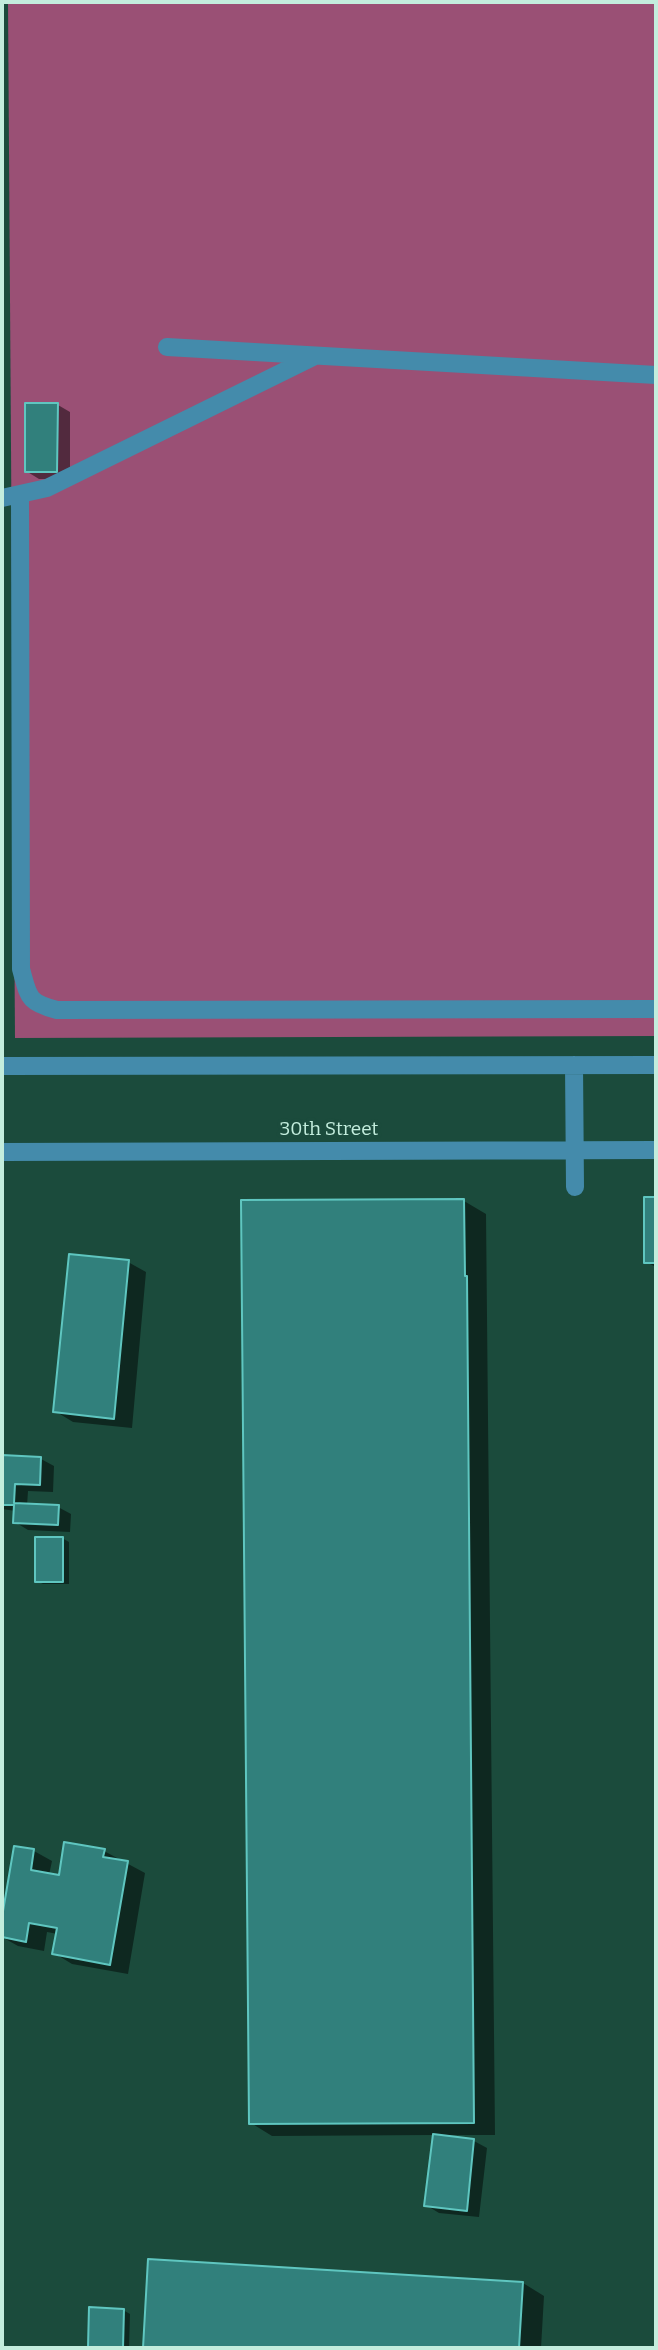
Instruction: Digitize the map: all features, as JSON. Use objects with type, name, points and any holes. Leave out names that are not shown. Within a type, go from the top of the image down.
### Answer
[{"type":"street","points":[[167,347],[656,375]]},
{"type":"street","points":[[2,498],[47,488],[316,355]]},
{"type":"street","points":[[20,494],[21,969],[28,995],[38,1005],[57,1010],[656,1009]]},
{"type":"street","points":[[574,1065],[575,1187]]},
{"type":"street","points":[[2,1066],[656,1065]]},
{"type":"street","name":"30th Street","points":[[2,1152],[656,1150]]},
{"type":"shaded area","points":[[8,2],[656,2],[656,1036],[15,1038]]},
{"type":"building","points":[[25,403],[58,403],[57,472],[25,472]]},
{"type":"building","points":[[644,1197],[656,1197],[656,1263],[644,1263]]},
{"type":"building","points":[[464,1199],[467,1276],[474,2123],[249,2124],[241,1200]]},
{"type":"building","points":[[69,1254],[129,1260],[114,1419],[53,1412]]},
{"type":"building","points":[[2,1455],[41,1457],[40,1485],[15,1484],[14,1503],[59,1505],[58,1525],[13,1523],[14,1505],[2,1505]]},
{"type":"building","points":[[35,1537],[63,1537],[63,1582],[35,1582]]},
{"type":"building","points":[[64,1842],[105,1849],[103,1857],[128,1861],[110,1965],[52,1954],[57,1928],[29,1923],[26,1942],[2,1937],[2,1917],[14,1846],[34,1849],[31,1870],[59,1875]]},
{"type":"building","points":[[433,2134],[474,2139],[467,2211],[424,2206]]},
{"type":"building","points":[[148,2259],[523,2282],[519,2348],[143,2348]]},
{"type":"building","points":[[89,2307],[124,2309],[123,2348],[88,2347]]}]
